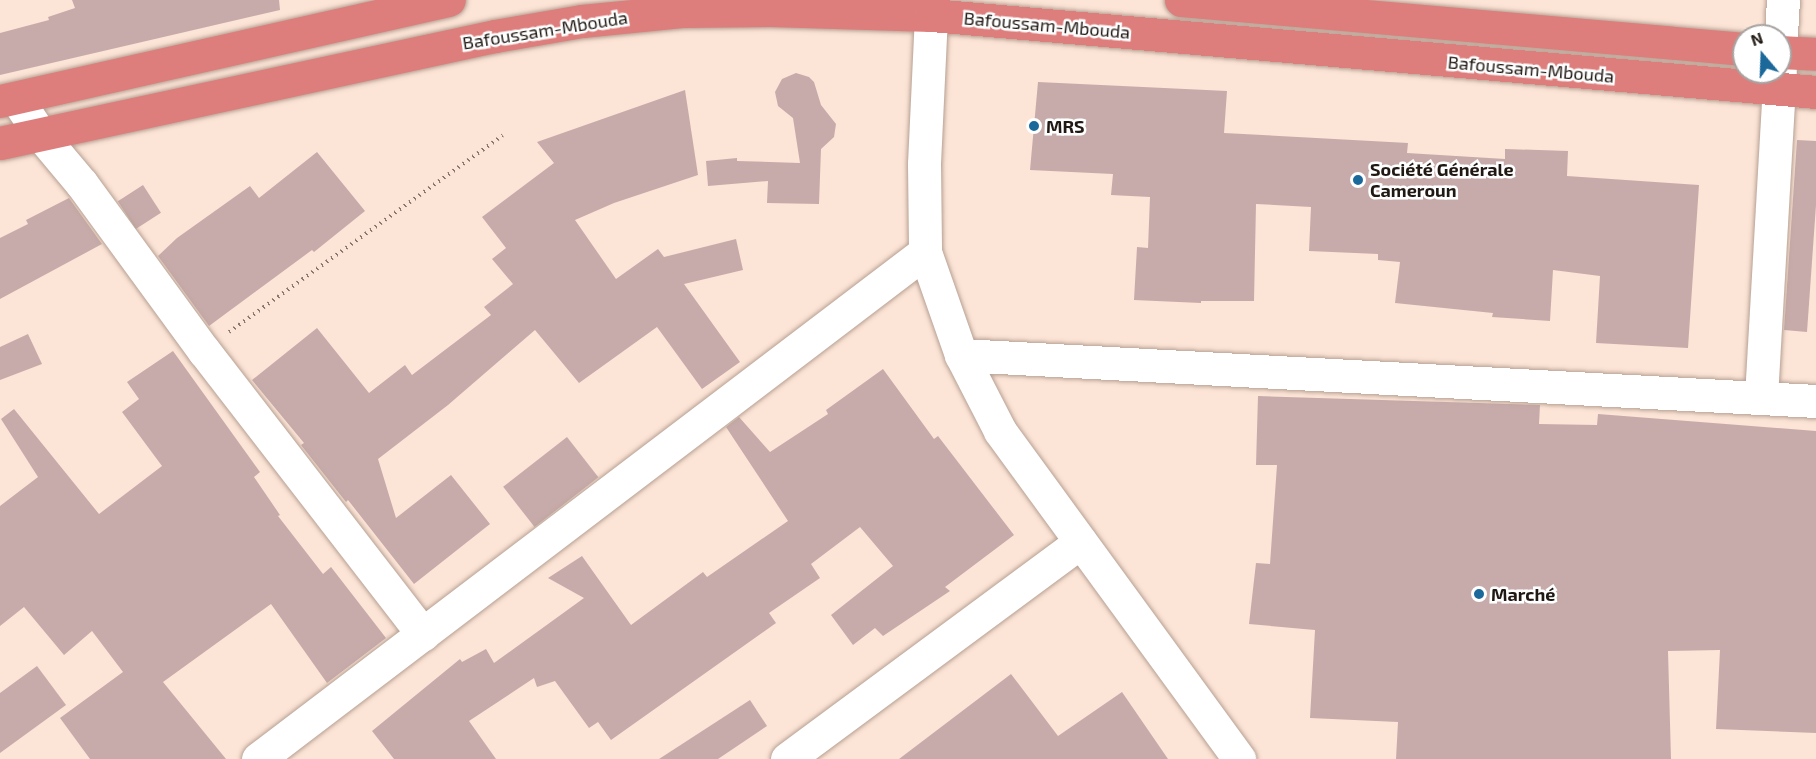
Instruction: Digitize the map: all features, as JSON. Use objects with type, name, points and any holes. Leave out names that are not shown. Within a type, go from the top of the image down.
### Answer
[{"type":"highway","points":[[8,99],[449,0]]},
{"type":"highway","points":[[1181,0],[1732,48]]},
{"type":"highway","name":"Bafoussam-Mbouda","points":[[0,143],[495,36],[582,21],[682,11],[930,8],[1732,76]]},
{"type":"highway","points":[[1792,52],[1816,54]]},
{"type":"highway","name":"Bafoussam-Mbouda","points":[[1792,84],[1816,92]]},
{"type":"street","points":[[1782,24],[1783,0]]},
{"type":"street","points":[[930,8],[924,164],[926,252],[961,355],[1000,431],[1239,759]]},
{"type":"street","points":[[1761,397],[1780,84]]},
{"type":"street","points":[[8,99],[82,184],[204,351],[423,634]]},
{"type":"street","points":[[258,759],[926,252]]},
{"type":"street","points":[[961,355],[1816,401]]},
{"type":"street","points":[[787,759],[1080,542]]},
{"type":"path","points":[[204,351],[503,135]]},
{"type":"building","points":[[72,0],[279,0],[280,10],[0,75],[0,33],[49,20],[48,17],[75,8]]},
{"type":"building","points":[[796,73],[809,77],[814,82],[821,105],[836,124],[834,137],[821,149],[819,204],[767,203],[768,181],[708,186],[706,161],[737,158],[737,161],[800,163],[793,118],[778,106],[775,92],[782,79]]},
{"type":"building","points":[[1038,82],[1227,91],[1224,133],[1408,143],[1407,153],[1505,159],[1505,149],[1568,151],[1567,176],[1699,185],[1688,348],[1596,343],[1600,276],[1553,270],[1550,321],[1492,317],[1493,313],[1395,303],[1400,262],[1378,260],[1378,254],[1309,251],[1311,207],[1256,204],[1254,301],[1201,301],[1201,303],[1134,300],[1137,247],[1148,248],[1150,197],[1111,195],[1113,174],[1030,170]]},
{"type":"building","points":[[685,90],[698,175],[614,203],[575,220],[616,279],[658,249],[664,257],[736,239],[743,270],[684,284],[740,362],[702,389],[657,327],[579,383],[535,330],[448,405],[378,459],[396,518],[451,475],[490,524],[414,584],[348,500],[346,502],[301,445],[304,443],[252,380],[317,328],[369,393],[405,365],[412,375],[491,315],[484,307],[513,284],[492,259],[506,248],[482,217],[554,163],[537,142]]},
{"type":"building","points":[[1797,140],[1816,141],[1816,205],[1807,332],[1784,330]]},
{"type":"building","points":[[317,152],[365,211],[314,252],[312,250],[209,326],[158,256],[177,238],[250,186],[259,198]]},
{"type":"building","points":[[143,185],[161,213],[136,229],[118,201]]},
{"type":"building","points":[[69,198],[102,244],[0,299],[0,238],[28,224],[26,220]]},
{"type":"building","points":[[28,334],[42,364],[0,380],[0,347]]},
{"type":"building","points":[[173,351],[260,472],[254,477],[280,515],[278,516],[323,574],[331,567],[386,638],[327,683],[271,604],[163,682],[226,759],[90,759],[60,718],[123,672],[92,631],[64,655],[24,607],[0,626],[0,506],[38,477],[1,419],[14,409],[99,514],[162,466],[122,412],[139,399],[127,382]]},
{"type":"building","points":[[883,369],[934,439],[938,436],[1014,535],[945,587],[950,591],[883,636],[875,628],[853,645],[831,615],[893,566],[860,527],[811,564],[820,578],[769,613],[776,623],[611,740],[598,722],[589,728],[555,681],[537,687],[534,678],[469,721],[496,759],[394,759],[372,731],[460,659],[462,662],[486,649],[494,663],[584,598],[548,578],[582,556],[631,625],[703,572],[707,577],[788,521],[726,427],[739,417],[770,452],[828,414],[826,410]]},
{"type":"building","points":[[1258,396],[1540,405],[1539,424],[1597,425],[1598,414],[1816,431],[1816,733],[1716,729],[1720,650],[1668,651],[1671,759],[1396,759],[1398,722],[1310,718],[1315,630],[1249,624],[1256,563],[1270,564],[1277,465],[1256,465]]},
{"type":"building","points":[[567,437],[598,477],[535,527],[503,487]]},
{"type":"building","points":[[37,666],[66,705],[0,753],[0,693]]},
{"type":"building","points":[[1011,674],[1058,736],[1122,692],[1168,759],[899,759]]},
{"type":"building","points":[[750,700],[767,726],[718,759],[659,759]]},
{"type":"place","name":"MRS","points":[[1034,126]]},
{"type":"place","name":"Société Générale Cameroun","points":[[1358,180]]},
{"type":"place","name":"Marché","points":[[1479,594]]}]
